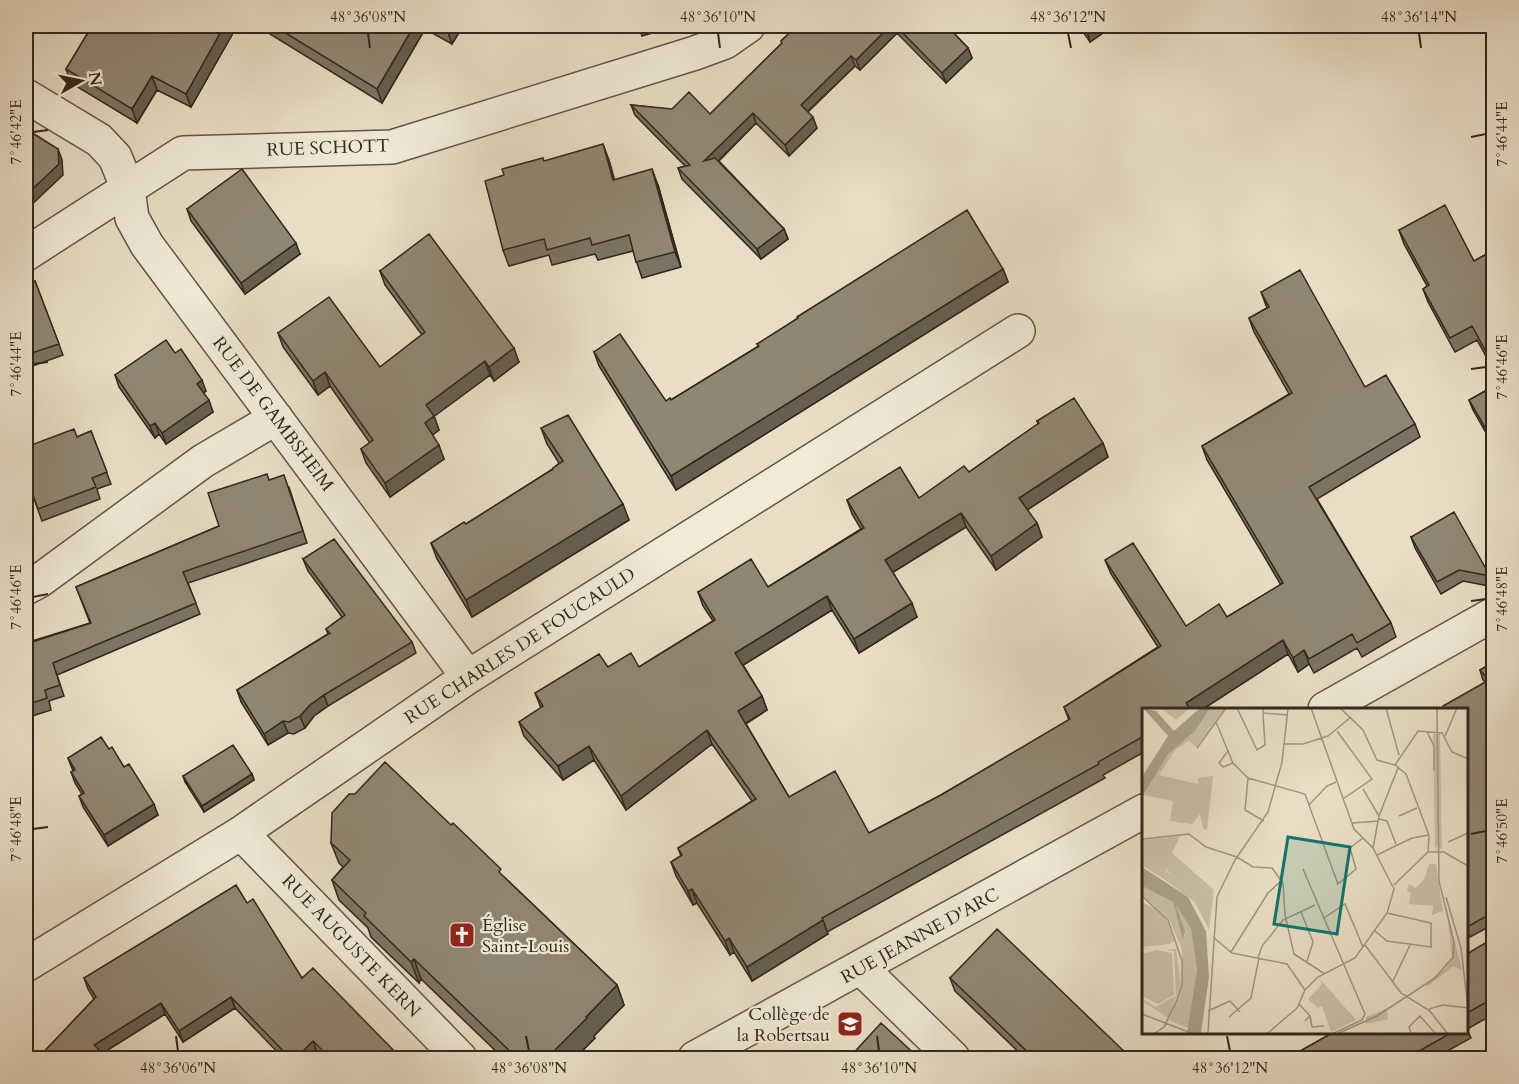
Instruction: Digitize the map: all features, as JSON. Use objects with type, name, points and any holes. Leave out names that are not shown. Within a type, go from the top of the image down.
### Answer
[{"type":"street","name":"RUE SCHOTT","points":[[26,254],[183,153],[392,147],[695,53],[724,42],[748,26]]},
{"type":"street","name":"RUE DE GAMBSHEIM","points":[[26,96],[99,140],[115,157],[128,189],[132,218],[147,245],[468,677]]},
{"type":"street","name":"RUE CHARLES DE FOUCAULD","points":[[26,965],[241,833],[468,677],[1018,331]]},
{"type":"street","points":[[26,588],[39,581],[203,461],[276,418]]},
{"type":"street","points":[[1327,708],[1494,614]]},
{"type":"street","name":"RUE JEANNE D'ARC","points":[[695,1059],[1142,812]]},
{"type":"street","name":"RUE AUGUSTE KERN","points":[[241,833],[460,1059]]},
{"type":"street","points":[[861,968],[953,1059]]},
{"type":"building","points":[[92,26],[224,26],[186,94],[152,76],[132,109],[66,69]]},
{"type":"building","points":[[274,26],[414,26],[377,89]]},
{"type":"building","points":[[438,26],[450,26],[447,30]]},
{"type":"building","points":[[797,26],[890,26],[856,60],[851,56],[801,105],[813,117],[785,145],[753,113],[704,161],[715,158],[784,229],[757,249],[678,168],[690,165],[631,105],[672,109],[689,92],[710,114]]},
{"type":"building","points":[[896,26],[947,26],[968,48],[942,73]]},
{"type":"building","points":[[1083,26],[1095,26],[1087,31]]},
{"type":"building","points":[[26,129],[58,149],[59,164],[26,195]]},
{"type":"building","points":[[603,144],[613,180],[652,169],[675,252],[636,262],[629,235],[592,245],[590,238],[547,250],[544,239],[503,250],[485,181],[504,175],[502,169],[543,158],[544,161]]},
{"type":"building","points":[[242,169],[296,243],[241,283],[187,209]]},
{"type":"building","points":[[1445,205],[1474,261],[1494,250],[1494,359],[1491,361],[1472,326],[1450,338],[1423,289],[1429,285],[1399,230]]},
{"type":"building","points":[[967,210],[1003,269],[671,476],[594,352],[620,334],[666,401],[670,398],[671,400],[759,346],[757,344],[797,317]]},
{"type":"building","points":[[429,234],[514,348],[489,367],[485,361],[426,405],[434,416],[425,423],[439,445],[385,483],[361,449],[373,440],[325,372],[313,381],[278,333],[329,297],[380,367],[425,332],[380,271]]},
{"type":"building","points":[[1300,270],[1365,387],[1386,375],[1415,424],[1309,487],[1391,623],[1357,643],[1352,634],[1309,659],[1304,650],[1293,658],[1283,640],[1186,703],[1189,708],[1142,708],[1142,737],[1098,762],[1099,764],[822,918],[823,920],[747,967],[729,938],[725,941],[692,889],[688,891],[671,862],[682,855],[678,848],[756,799],[707,730],[621,796],[589,746],[558,766],[519,722],[543,706],[535,693],[599,654],[608,667],[631,653],[639,667],[715,620],[698,592],[751,559],[768,587],[864,528],[847,500],[900,467],[919,498],[964,466],[969,472],[1039,423],[1037,421],[1074,398],[1103,443],[1019,498],[1037,523],[991,556],[961,513],[885,560],[912,603],[854,639],[827,596],[735,653],[762,696],[738,711],[789,797],[835,771],[869,833],[941,795],[1070,719],[1064,707],[1161,646],[1105,560],[1133,543],[1186,626],[1219,604],[1227,617],[1283,583],[1202,446],[1292,393],[1249,318],[1269,307],[1261,292]]},
{"type":"building","points":[[35,281],[59,344],[26,355],[26,285]]},
{"type":"building","points":[[166,340],[175,353],[181,349],[202,380],[197,384],[209,400],[162,433],[155,423],[150,426],[115,375]]},
{"type":"building","points":[[1494,386],[1494,443],[1469,400]]},
{"type":"building","points":[[568,415],[623,504],[466,600],[431,543],[464,522],[466,524],[563,461],[541,428]]},
{"type":"building","points":[[74,429],[77,437],[91,431],[107,472],[92,478],[96,487],[38,509],[26,475],[26,447]]},
{"type":"building","points":[[267,474],[269,480],[284,475],[303,531],[183,572],[196,603],[53,663],[60,685],[45,690],[47,698],[26,705],[26,634],[29,643],[91,623],[76,587],[219,526],[208,493]]},
{"type":"building","points":[[1454,512],[1490,576],[1459,570],[1437,582],[1411,537]]},
{"type":"building","points":[[334,539],[412,642],[324,695],[300,716],[289,722],[283,721],[264,734],[237,690],[330,633],[326,629],[345,615],[303,559]]},
{"type":"building","points":[[1494,662],[1494,912],[1468,926],[1468,708],[1443,708],[1443,706],[1489,680],[1480,670]]},
{"type":"building","points":[[101,737],[109,749],[112,747],[124,767],[129,764],[154,804],[104,835],[79,796],[84,793],[71,772],[75,770],[68,758]]},
{"type":"building","points":[[233,745],[252,774],[202,806],[183,776]]},
{"type":"building","name":"Église Saint-Louis","points":[[385,762],[501,869],[499,872],[617,985],[546,1059],[518,1059],[414,959],[411,962],[364,916],[366,913],[332,880],[350,860],[331,843],[332,813],[349,794],[355,794]]},
{"type":"building","points":[[236,885],[247,903],[253,899],[302,978],[313,968],[402,1059],[331,1059],[313,1041],[295,1059],[291,1059],[231,997],[179,1031],[161,1003],[94,1045],[108,1059],[37,1059],[96,997],[84,978]]},
{"type":"building","points":[[997,929],[1132,1059],[1035,1059],[950,978]]},
{"type":"building","points":[[1490,940],[1494,947],[1494,998],[1468,1012],[1468,953]]},
{"type":"building","points":[[881,1023],[920,1059],[848,1059]]},
{"type":"building","points":[[1332,1033],[1451,1033],[1405,1059],[1286,1059]]},
{"type":"place","name":"Église Saint-Louis","points":[[462,935]]},
{"type":"place","name":"Collège de la Robertsau","points":[[850,1024]]}]
